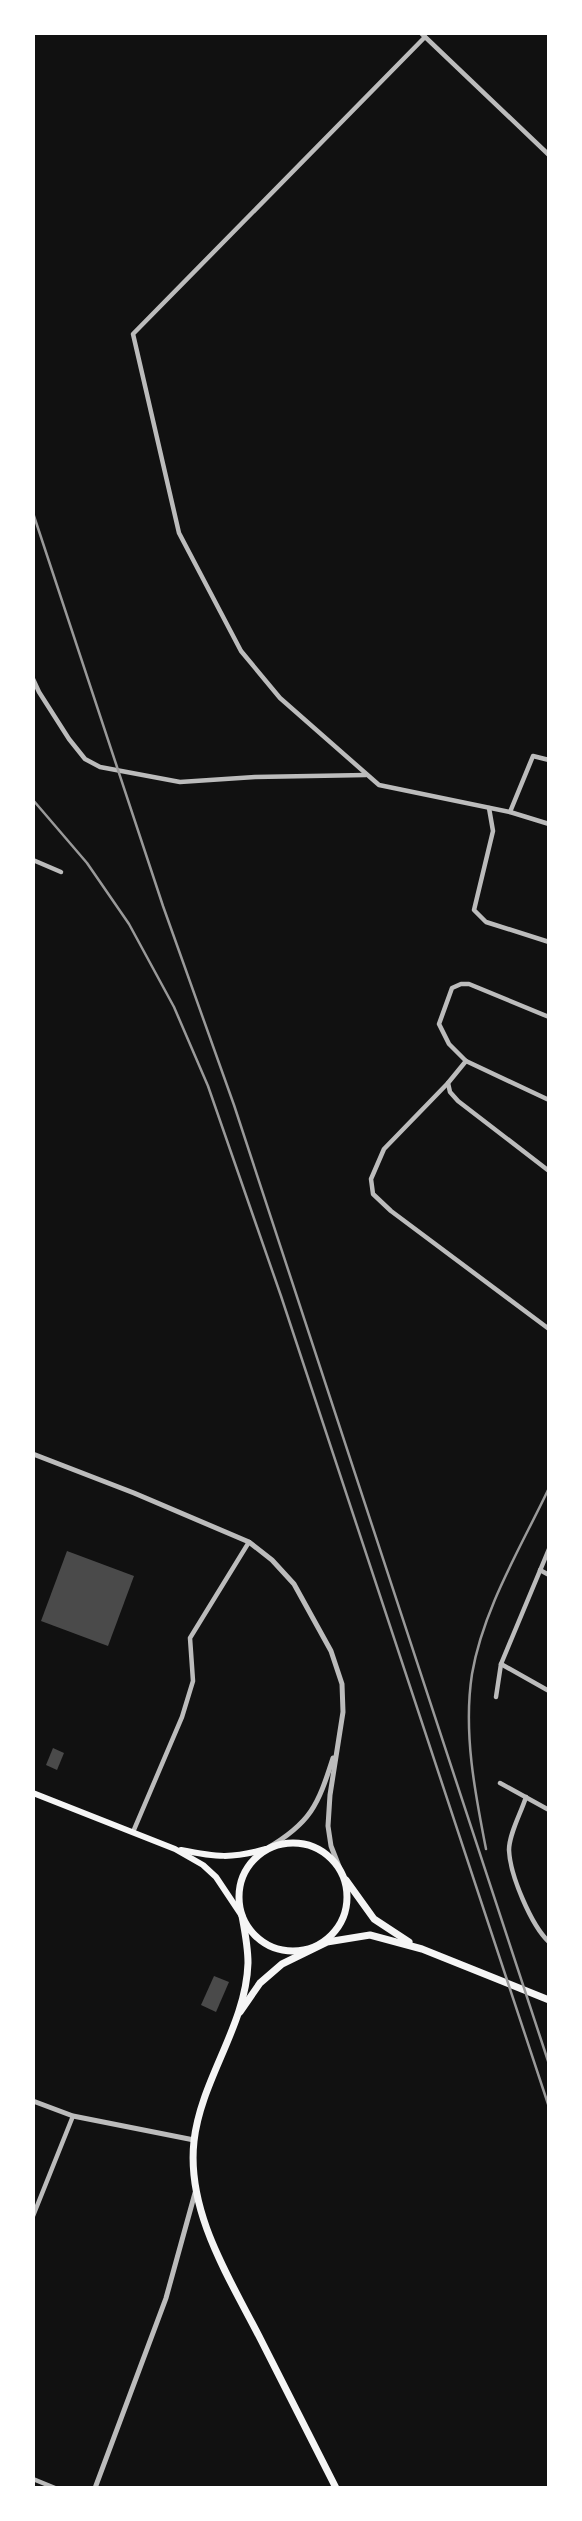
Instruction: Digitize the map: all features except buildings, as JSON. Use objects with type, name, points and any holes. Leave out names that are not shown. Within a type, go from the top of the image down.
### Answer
[{"type":"main road","points":[[33,1793],[176,1849],[203,1865],[216,1877],[255,1936],[276,1948],[299,1951],[343,1938],[370,1935],[422,1949],[547,1999]]},
{"type":"main road","points":[[176,1849],[213,1857],[240,1857],[289,1842],[311,1845],[333,1861],[374,1919],[422,1949]]},
{"type":"main road","points":[[266,1849],[246,1868],[240,1882],[238,1897],[247,1938],[248,1965],[237,2015],[211,2076],[194,2140],[193,2163],[196,2189],[208,2230],[226,2271],[336,2488]]},
{"type":"main road","points":[[237,2015],[260,1983],[282,1964],[323,1942],[340,1923],[347,1901],[342,1874]]},
{"type":"street","points":[[549,155],[423,35],[133,334],[179,533],[241,651],[280,698],[379,785],[510,812],[549,824]]},
{"type":"street","points":[[33,679],[69,739],[85,759],[100,767],[180,782],[255,776],[367,775]]},
{"type":"street","points":[[510,812],[533,757],[549,760]]},
{"type":"street","points":[[489,808],[493,831],[474,910],[486,922],[549,942]]},
{"type":"street","points":[[33,860],[61,872]]},
{"type":"street","points":[[549,1017],[470,984],[461,984],[453,988],[439,1024],[449,1044],[466,1061],[549,1100]]},
{"type":"street","points":[[466,1061],[384,1149],[371,1179],[373,1194],[391,1211],[549,1329]]},
{"type":"street","points":[[448,1083],[450,1092],[458,1101],[549,1171]]},
{"type":"street","points":[[33,1454],[134,1493],[248,1542],[272,1560],[294,1584],[331,1651],[342,1684],[343,1712],[328,1826],[331,1846],[342,1874]]},
{"type":"street","points":[[133,1832],[182,1717],[193,1681],[190,1638],[248,1542]]},
{"type":"street","points":[[496,1697],[501,1664],[549,1549]]},
{"type":"street","points":[[540,1570],[549,1575]]},
{"type":"street","points":[[501,1664],[549,1691]]},
{"type":"street","points":[[266,1849],[289,1836],[318,1804],[340,1738]]},
{"type":"street","points":[[500,1783],[549,1810]]},
{"type":"street","points":[[526,1797],[509,1848],[513,1871],[528,1909],[542,1936],[549,1942]]},
{"type":"street","points":[[33,2101],[73,2116],[194,2140]]},
{"type":"street","points":[[33,2216],[73,2116]]},
{"type":"street","points":[[95,2488],[166,2298],[196,2189]]},
{"type":"street","points":[[33,2479],[55,2488]]},
{"type":"railway","points":[[33,513],[163,906],[234,1105],[549,2064]]},
{"type":"railway","points":[[33,800],[87,863],[129,924],[174,1007],[208,1086],[281,1296],[549,2107]]},
{"type":"railway","points":[[486,1849],[474,1784],[470,1740],[472,1674],[477,1650],[494,1602],[549,1488]]}]
